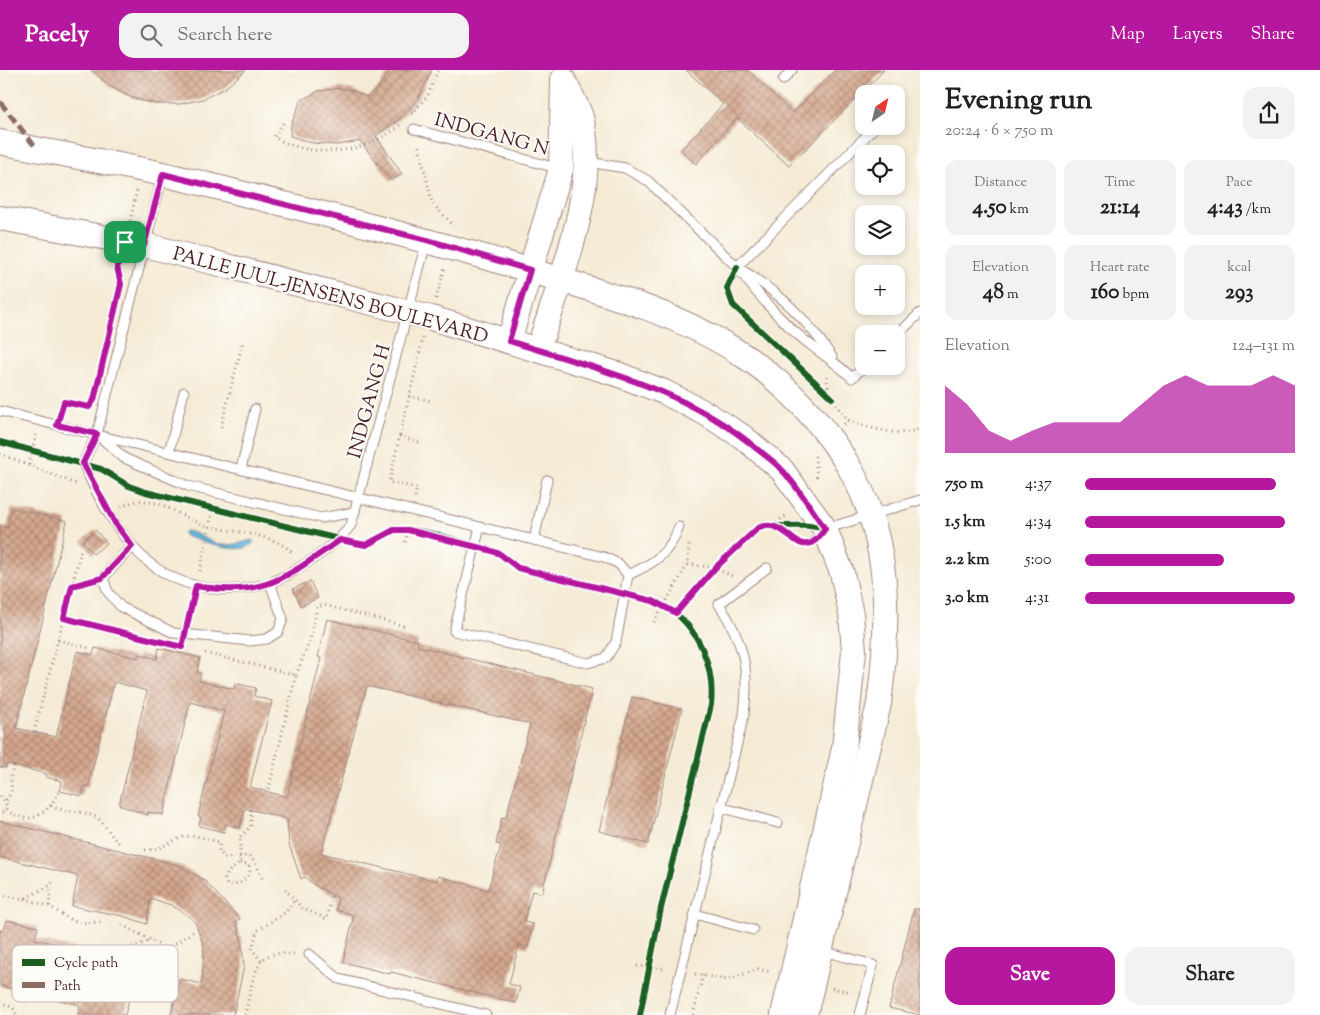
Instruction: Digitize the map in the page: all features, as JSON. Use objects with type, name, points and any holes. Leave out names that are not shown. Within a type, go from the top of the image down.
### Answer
[{"type":"street","name":"PALLE JUUL-JENSENS BOULEVARD","points":[[0,142],[153,172],[427,240],[560,279],[644,307],[696,328],[742,354],[784,387],[822,429],[853,473],[870,515],[883,564],[887,609],[885,653],[879,704],[868,761],[803,980],[783,1015]]},
{"type":"street","points":[[509,341],[530,270],[574,165]]},
{"type":"street","points":[[538,350],[580,212],[574,165]]},
{"type":"street","name":"PALLE JUUL-JENSENS BOULEVARD","points":[[0,218],[135,244],[409,312],[538,350],[654,388],[705,413],[743,437],[782,470],[825,529],[842,573],[851,614],[853,668],[844,748],[811,948]]},
{"type":"street","name":"PALLE JUUL-JENSENS BOULEVARD","points":[[803,980],[805,1015]]},
{"type":"lane","points":[[783,80],[792,70]]},
{"type":"lane","name":"INDGANG N","points":[[414,129],[574,165],[625,168],[648,181],[737,267]]},
{"type":"lane","points":[[737,267],[867,135]]},
{"type":"lane","points":[[97,434],[135,244],[153,172]]},
{"type":"lane","name":"INDGANG H","points":[[97,434],[83,463],[110,514],[132,546],[154,565],[175,578],[196,586],[236,591],[270,583],[302,567],[340,540],[351,525],[427,240]]},
{"type":"lane","points":[[737,267],[762,300],[804,340],[835,362],[852,378],[855,375]]},
{"type":"lane","points":[[737,267],[773,289],[814,329],[835,362]]},
{"type":"lane","points":[[905,328],[920,314]]},
{"type":"lane","points":[[169,452],[184,392]]},
{"type":"lane","points":[[241,469],[255,409]]},
{"type":"lane","points":[[0,411],[39,421],[97,434],[604,557],[620,564],[628,575],[616,642],[606,658],[588,663],[454,631],[480,527]]},
{"type":"lane","points":[[97,434],[124,458],[188,486],[321,518],[355,512]]},
{"type":"lane","points":[[534,540],[547,480]]},
{"type":"lane","points":[[825,529],[920,500]]},
{"type":"lane","points":[[628,575],[652,565],[674,541],[679,527]]},
{"type":"lane","points":[[132,546],[102,578],[108,592],[121,607],[165,629],[185,634],[250,641],[267,639],[278,632],[283,619],[270,583]]},
{"type":"lane","points":[[670,1015],[744,715],[747,670],[742,645],[719,604],[768,568]]},
{"type":"lane","points":[[720,807],[778,823]]},
{"type":"lane","points":[[695,914],[753,930]]},
{"type":"lane","points":[[811,948],[873,965],[860,1015]]},
{"type":"lane","points":[[309,954],[339,979],[486,1015]]},
{"type":"path","points":[[410,117],[428,94],[438,70]]},
{"type":"path","points":[[283,123],[274,137],[281,141],[308,150],[336,151],[363,146],[389,135],[403,123]]},
{"type":"path","points":[[121,284],[117,267],[135,244],[153,172]]},
{"type":"path","points":[[221,427],[242,341]]},
{"type":"path","points":[[835,362],[826,372],[827,388],[849,421]]},
{"type":"path","points":[[819,387],[832,398]]},
{"type":"path","points":[[409,396],[431,402]]},
{"type":"path","points":[[57,425],[64,402],[89,407],[94,400]]},
{"type":"path","points":[[29,465],[39,421]]},
{"type":"path","points":[[399,436],[421,443]]},
{"type":"path","points":[[25,447],[41,451]]},
{"type":"path","points":[[0,454],[78,485]]},
{"type":"path","points":[[110,514],[127,504],[142,500],[177,510],[196,522],[262,536],[285,545],[294,554],[302,567]]},
{"type":"path","points":[[204,506],[222,510]]},
{"type":"path","points":[[185,634],[211,526],[213,508]]},
{"type":"path","points":[[767,524],[780,527],[788,526]]},
{"type":"path","points":[[654,622],[688,564],[689,536],[679,527]]},
{"type":"path","points":[[401,530],[417,532]]},
{"type":"path","points":[[34,732],[81,550]]},
{"type":"path","points":[[708,575],[722,561]]},
{"type":"path","points":[[688,564],[715,568],[730,575],[744,585]]},
{"type":"path","points":[[72,586],[102,578]]},
{"type":"path","points":[[268,792],[296,675],[310,640],[317,607],[324,605],[404,626]]},
{"type":"path","points":[[64,618],[155,640]]},
{"type":"path","points":[[58,640],[90,648]]},
{"type":"path","points":[[201,652],[296,675]]},
{"type":"path","points":[[6,810],[6,800],[13,785],[11,776],[19,757]]},
{"type":"path","points":[[6,810],[16,816],[32,818],[41,814],[50,806],[60,791]]},
{"type":"path","points":[[0,796],[6,800]]},
{"type":"path","points":[[50,806],[59,810],[94,816],[103,823],[114,839],[121,844]]},
{"type":"path","points":[[0,814],[6,810]]},
{"type":"path","points":[[240,863],[240,838],[251,826],[252,810]]},
{"type":"path","points":[[145,850],[158,850],[183,838],[196,836],[219,842],[219,850],[224,858],[249,856],[255,862],[256,869],[263,880]]},
{"type":"path","points":[[250,872],[249,865],[240,863],[228,872],[225,879],[227,885],[234,886],[244,881],[250,872],[256,869]]},
{"type":"path","points":[[25,899],[52,883],[49,906]]},
{"type":"path","points":[[285,889],[302,908],[327,919],[332,895]]},
{"type":"path","points":[[0,895],[25,899],[49,906],[69,919],[82,922],[104,922]]},
{"type":"path","points":[[261,961],[252,949],[257,931],[286,912],[294,900]]},
{"type":"path","points":[[122,925],[152,939],[160,945]]},
{"type":"path","points":[[138,932],[139,925]]},
{"type":"path","points":[[174,945],[193,932]]},
{"type":"path","points":[[137,945],[152,939]]},
{"type":"path","points":[[245,1015],[256,971],[261,961],[267,956],[278,954],[309,954]]},
{"type":"path","points":[[649,977],[652,959]]},
{"type":"path","points":[[637,966],[681,971],[727,980],[758,969],[865,996]]},
{"type":"path","points":[[693,1015],[703,975]]},
{"type":"path","points":[[0,1002],[13,1008],[17,1015]]},
{"type":"water","points":[[185,531],[223,545],[252,540],[254,542],[248,547],[240,549],[221,547],[185,536],[183,534]]},
{"type":"building","points":[[91,70],[246,70],[225,88],[203,99],[180,104],[156,104],[132,98],[111,87]]},
{"type":"building","points":[[390,70],[432,70],[418,99],[402,117],[376,136],[402,174],[391,181],[360,141],[337,145],[313,143],[290,136],[291,125],[301,100],[319,91],[340,88],[352,90],[367,97],[378,88]]},
{"type":"building","points":[[686,70],[747,70],[793,113],[835,70],[884,70],[869,85],[855,85],[855,99],[789,166],[737,118],[696,164],[681,150],[723,104]]},
{"type":"building","points":[[12,508],[67,521],[16,728],[56,737],[77,651],[93,655],[95,648],[138,658],[139,654],[157,659],[159,648],[200,658],[197,672],[201,673],[199,681],[234,689],[235,683],[256,688],[254,696],[272,701],[250,787],[287,797],[321,658],[318,657],[327,619],[418,641],[417,646],[592,689],[542,893],[532,891],[524,922],[533,924],[528,947],[519,945],[509,984],[520,987],[516,1003],[343,962],[354,915],[336,910],[338,898],[314,885],[305,877],[301,879],[289,844],[287,819],[245,808],[240,828],[226,824],[224,832],[199,826],[201,817],[198,816],[224,711],[190,702],[163,815],[148,812],[148,815],[119,805],[147,691],[114,682],[88,787],[84,786],[82,796],[60,791],[62,781],[46,777],[47,774],[7,764],[6,768],[0,767],[0,526],[7,528]],"holes":[[[367,686],[530,724],[506,818],[502,817],[496,844],[501,845],[488,890],[438,876],[437,881],[321,853]]]},
{"type":"building","points":[[95,530],[107,543],[93,554],[82,541]]},
{"type":"building","points":[[310,581],[318,598],[301,606],[293,589]]},
{"type":"building","points":[[632,697],[682,709],[648,844],[599,831]]},
{"type":"building","points":[[0,821],[167,862],[180,866],[204,880],[240,919],[236,921],[241,938],[244,966],[233,1015],[171,1015],[174,1002],[178,1002],[180,979],[202,984],[204,947],[196,924],[189,916],[171,905],[150,898],[147,924],[123,916],[72,906],[78,876],[0,857]]},
{"type":"building","points":[[914,909],[920,909],[920,1015],[889,1008]]},
{"type":"building","points":[[7,920],[38,927],[35,939],[60,945],[12,945],[12,989],[0,986],[0,930],[4,931]]},
{"type":"building","points":[[67,1002],[128,1002],[125,1015],[78,1015],[80,1005]]},
{"type":"marked path","points":[[0,102],[37,149]]},
{"type":"cycle path","points":[[737,267],[727,288],[733,305],[832,398]]},
{"type":"cycle path","points":[[0,442],[101,469],[129,486],[146,492],[355,543],[368,543],[387,533],[398,530],[420,531],[444,537],[500,554],[518,568],[654,601],[677,614],[696,636],[702,649],[710,677],[711,705],[661,908],[640,1015]]},
{"type":"cycle path","points":[[676,613],[715,568],[758,528],[767,526],[812,526],[825,529],[813,541],[802,543],[792,538],[780,527]]},
{"type":"route","points":[[163,174],[451,246],[530,270],[509,341],[617,374],[664,392],[705,413],[743,437],[782,470],[807,501],[825,529],[813,543],[807,544],[790,537],[780,527],[767,524],[758,528],[715,568],[676,613],[653,601],[518,568],[500,554],[489,550],[408,530],[394,530],[366,545],[340,540],[289,575],[252,589],[236,591],[196,586],[182,647],[64,618],[72,586],[102,578],[132,546],[115,523],[83,463],[97,434],[57,425],[64,402],[89,407],[94,400],[121,284],[117,267],[125,242],[144,245],[163,174]]}]
